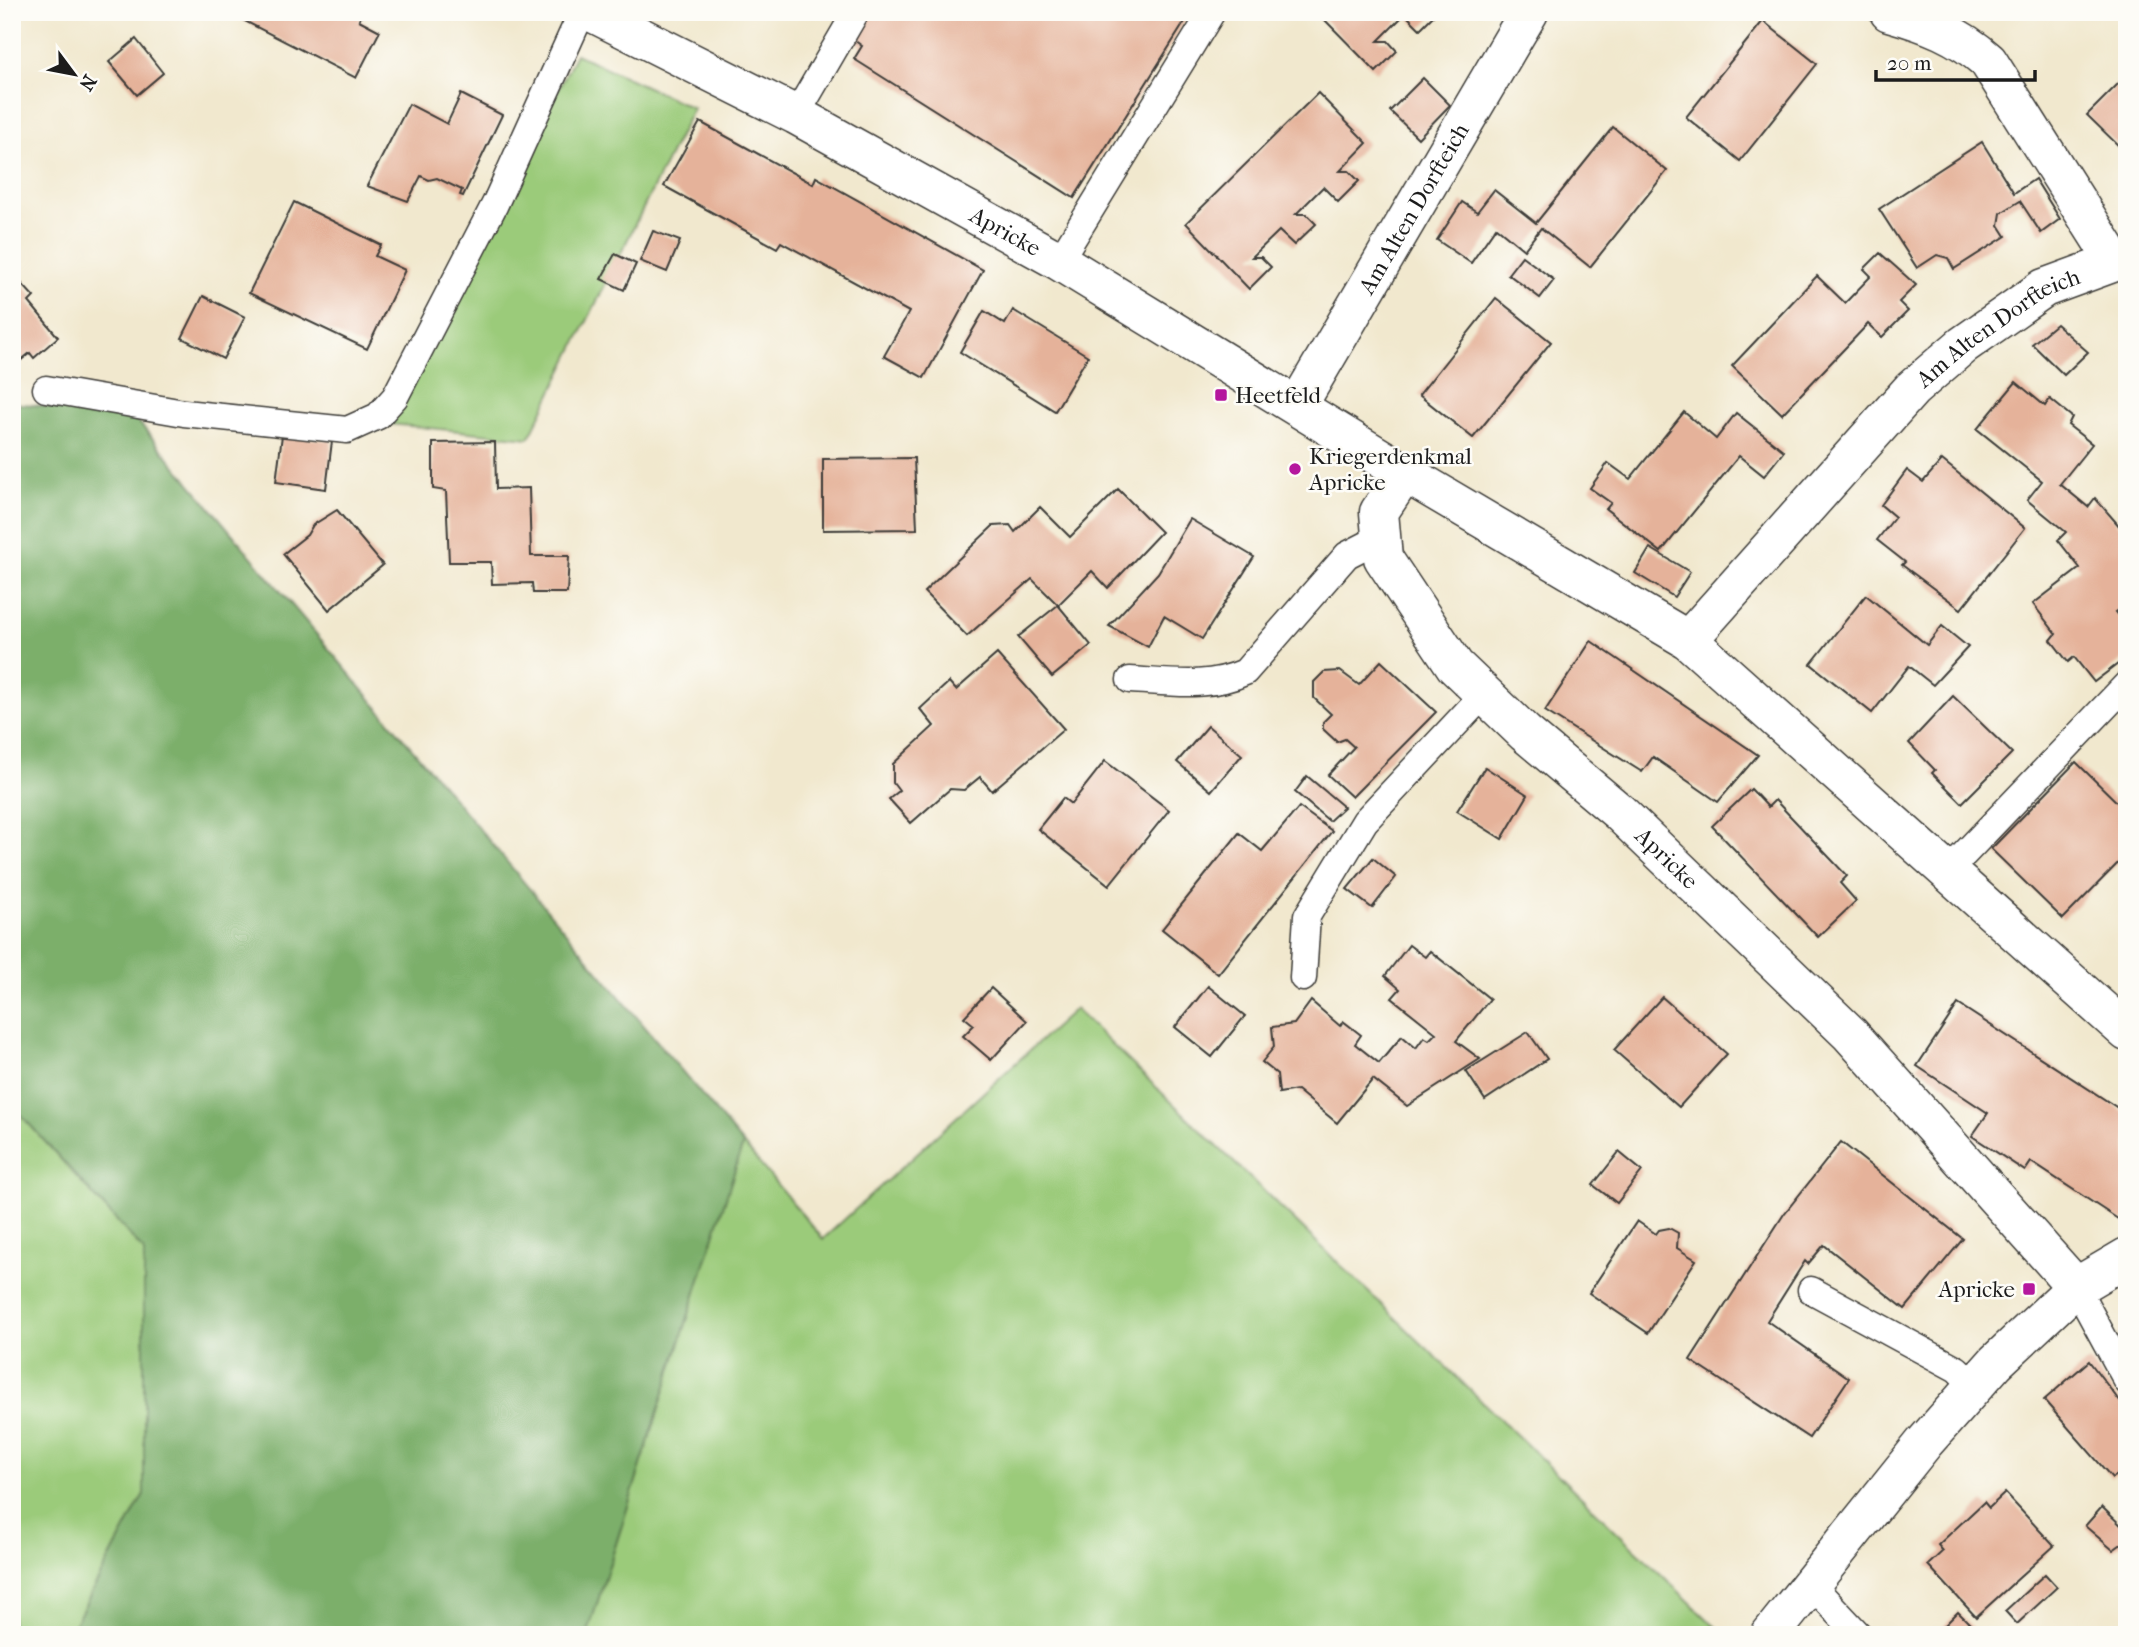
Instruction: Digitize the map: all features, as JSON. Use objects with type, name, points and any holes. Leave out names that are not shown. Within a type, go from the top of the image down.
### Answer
[{"type":"street","name":"Apricke","points":[[592,12],[796,116],[1059,261],[1405,473],[1688,640],[2127,1032]]},
{"type":"street","name":"Am Alten Dorfteich","points":[[1297,405],[1529,12]]},
{"type":"street","name":"Am Alten Dorfteich","points":[[1688,640],[1912,389],[1963,345],[2044,288],[2121,260],[1988,61],[1965,41],[1930,23],[1889,12]]},
{"type":"street","name":"Apricke","points":[[1405,473],[1379,512],[1383,558],[1455,666],[1525,733],[1619,812],[1850,1034],[2076,1287]]},
{"type":"street","points":[[1770,1635],[1924,1443],[1975,1387],[2076,1287],[2127,1257]]},
{"type":"lane","points":[[46,389],[184,413],[302,428],[347,430],[378,416],[395,397],[495,204],[582,12]]},
{"type":"lane","points":[[796,116],[856,12]]},
{"type":"lane","points":[[1059,261],[1212,12]]},
{"type":"lane","points":[[1130,680],[1188,684],[1223,682],[1245,672],[1347,555],[1382,537]]},
{"type":"lane","points":[[1948,870],[2127,684]]},
{"type":"lane","points":[[1303,978],[1307,916],[1365,821],[1484,694]]},
{"type":"lane","name":"Apricke","points":[[2076,1287],[2127,1381]]},
{"type":"lane","points":[[1811,1290],[1957,1369],[1975,1387]]},
{"type":"lane","points":[[1811,1584],[1859,1635]]},
{"type":"green space","points":[[576,54],[693,108],[529,438],[389,424]]},
{"type":"green space","points":[[12,403],[133,415],[743,1144],[587,1635],[69,1635],[144,1494],[144,1251],[12,1105]]},
{"type":"green space","points":[[1075,1009],[1724,1635],[587,1635],[743,1144],[823,1239]]},
{"type":"green space","points":[[12,1105],[144,1251],[144,1494],[69,1635],[12,1635]]},
{"type":"building","points":[[239,12],[363,12],[359,20],[380,31],[356,78],[237,17]]},
{"type":"building","points":[[870,12],[1191,12],[1074,198],[854,59],[862,46],[854,40]]},
{"type":"building","points":[[1317,12],[1437,12],[1420,29],[1405,14],[1378,41],[1388,41],[1397,51],[1376,72]]},
{"type":"building","points":[[1763,21],[1817,64],[1740,161],[1686,117]]},
{"type":"building","points":[[136,39],[163,73],[137,95],[109,62]]},
{"type":"building","points":[[2127,75],[2127,154],[2087,115]]},
{"type":"building","points":[[1423,78],[1450,105],[1418,138],[1390,111]]},
{"type":"building","points":[[1318,93],[1367,143],[1340,171],[1349,171],[1359,181],[1338,202],[1323,187],[1296,214],[1306,214],[1316,224],[1294,245],[1279,231],[1252,257],[1261,257],[1271,267],[1249,289],[1186,223]]},
{"type":"building","points":[[461,94],[502,115],[463,196],[460,195],[462,190],[437,178],[429,180],[421,176],[408,201],[367,186],[409,104],[447,124]]},
{"type":"building","points":[[700,122],[813,184],[816,177],[983,270],[924,378],[884,356],[909,312],[781,242],[777,248],[664,186]]},
{"type":"building","points":[[1613,127],[1667,171],[1590,267],[1541,228],[1524,250],[1496,227],[1471,263],[1437,240],[1462,202],[1477,212],[1494,190],[1536,223]]},
{"type":"building","points":[[1982,142],[2014,193],[2035,179],[2060,219],[2041,233],[2020,201],[2001,213],[1999,225],[2006,236],[1954,269],[1948,258],[1937,255],[1917,268],[1879,209]]},
{"type":"building","points":[[294,202],[381,245],[375,256],[405,270],[367,349],[249,293]]},
{"type":"building","points":[[653,231],[680,241],[667,272],[640,261]]},
{"type":"building","points":[[1880,253],[1916,285],[1899,302],[1908,311],[1882,337],[1868,324],[1782,414],[1732,366],[1817,276],[1845,303],[1871,276],[1864,269]]},
{"type":"building","points":[[615,254],[636,264],[624,290],[601,279]]},
{"type":"building","points":[[1522,256],[1554,280],[1540,298],[1508,274]]},
{"type":"building","points":[[12,273],[34,297],[29,302],[58,337],[34,358],[30,353],[14,366]]},
{"type":"building","points":[[203,296],[245,317],[223,359],[182,338]]},
{"type":"building","points":[[1496,298],[1551,342],[1473,438],[1419,395]]},
{"type":"building","points":[[1013,310],[1088,356],[1055,411],[960,352],[984,311],[1005,324]]},
{"type":"building","points":[[2056,324],[2088,352],[2064,375],[2032,344]]},
{"type":"building","points":[[2016,382],[2045,406],[2050,399],[2072,417],[2068,425],[2092,444],[2060,484],[2088,507],[2095,498],[2121,528],[2127,523],[2127,603],[2115,612],[2127,627],[2127,657],[2094,682],[2074,657],[2068,662],[2051,640],[2056,634],[2033,604],[2080,568],[2058,540],[2066,532],[2027,500],[2042,481],[1977,429]]},
{"type":"building","points":[[1684,412],[1716,439],[1736,413],[1784,451],[1764,476],[1739,456],[1661,552],[1606,509],[1611,503],[1590,488],[1608,463],[1630,479]]},
{"type":"building","points":[[282,435],[332,441],[326,489],[276,482]]},
{"type":"building","points":[[495,442],[496,489],[529,488],[531,556],[569,556],[567,593],[533,593],[532,583],[492,584],[491,562],[449,562],[446,491],[433,489],[433,443]]},
{"type":"building","points":[[914,458],[917,529],[823,530],[823,459]]},
{"type":"building","points":[[1942,460],[2025,528],[1961,609],[1902,565],[1905,562],[1877,540],[1895,517],[1881,505],[1907,470],[1923,482]]},
{"type":"building","points":[[1118,489],[1161,532],[1108,588],[1092,571],[1058,605],[1032,579],[967,636],[924,592],[993,526],[1010,525],[1015,532],[1040,507],[1070,537]]},
{"type":"building","points":[[337,510],[383,565],[329,610],[283,554],[307,535],[313,525]]},
{"type":"building","points":[[1190,519],[1254,557],[1202,639],[1164,616],[1148,647],[1109,626],[1158,573]]},
{"type":"building","points":[[1650,548],[1690,572],[1674,597],[1635,573]]},
{"type":"building","points":[[1866,595],[1927,645],[1942,626],[1968,647],[1933,685],[1909,666],[1872,713],[1811,664]]},
{"type":"building","points":[[1058,605],[1091,645],[1052,677],[1018,637]]},
{"type":"building","points":[[1591,641],[1758,755],[1718,802],[1653,757],[1642,772],[1545,711]]},
{"type":"building","points":[[997,654],[1064,729],[992,791],[980,777],[964,790],[950,789],[911,823],[889,799],[899,791],[893,783],[893,764],[934,726],[920,709],[949,682],[956,690]]},
{"type":"building","points":[[1381,661],[1436,712],[1352,797],[1328,775],[1354,747],[1345,739],[1337,742],[1323,729],[1323,722],[1331,714],[1314,698],[1314,682],[1324,672],[1340,671],[1359,685]]},
{"type":"building","points":[[1953,696],[2012,753],[1962,803],[1932,773],[1935,770],[1909,743]]},
{"type":"building","points":[[1208,726],[1242,755],[1211,791],[1177,762]]},
{"type":"building","points":[[1105,761],[1169,810],[1109,885],[1038,829],[1063,798],[1071,804]]},
{"type":"building","points":[[2076,762],[2127,812],[2127,854],[2063,919],[1991,849]]},
{"type":"building","points":[[1485,767],[1528,795],[1502,839],[1457,811]]},
{"type":"building","points":[[1307,776],[1344,807],[1329,821],[1295,792]]},
{"type":"building","points":[[1751,789],[1768,807],[1775,800],[1847,876],[1840,883],[1856,901],[1818,937],[1712,826]]},
{"type":"building","points":[[1299,807],[1332,831],[1218,974],[1162,929],[1239,833],[1262,851]]},
{"type":"building","points":[[1373,858],[1396,877],[1372,908],[1347,889]]},
{"type":"building","points":[[1409,945],[1425,957],[1430,951],[1490,999],[1456,1041],[1480,1059],[1407,1106],[1373,1079],[1337,1123],[1297,1090],[1279,1093],[1277,1074],[1262,1062],[1274,1047],[1272,1027],[1294,1024],[1311,1001],[1340,1026],[1343,1021],[1361,1035],[1355,1044],[1379,1063],[1402,1036],[1416,1048],[1424,1037],[1429,1040],[1436,1033],[1392,998],[1400,989],[1385,976]]},
{"type":"building","points":[[1208,986],[1245,1016],[1212,1057],[1175,1027]]},
{"type":"building","points":[[991,988],[1027,1021],[991,1060],[963,1036],[974,1025],[964,1017]]},
{"type":"building","points":[[1662,997],[1727,1054],[1679,1107],[1614,1050]]},
{"type":"building","points":[[1958,1004],[2127,1114],[2127,1219],[2121,1221],[2031,1162],[2025,1171],[1972,1136],[1988,1113],[1917,1066]]},
{"type":"building","points":[[1528,1032],[1547,1059],[1485,1100],[1466,1071]]},
{"type":"building","points":[[1841,1142],[1963,1239],[1905,1309],[1824,1245],[1808,1264],[1805,1261],[1767,1321],[1849,1378],[1809,1438],[1690,1360],[1784,1214]]},
{"type":"building","points":[[1619,1152],[1642,1171],[1617,1203],[1593,1185]]},
{"type":"building","points":[[1637,1221],[1656,1234],[1659,1230],[1669,1228],[1678,1233],[1677,1248],[1696,1260],[1648,1333],[1589,1293]]},
{"type":"building","points":[[2089,1361],[2127,1411],[2127,1486],[2116,1475],[2112,1478],[2044,1400]]},
{"type":"building","points":[[2005,1493],[2054,1546],[1976,1617],[1928,1565],[1943,1551],[1938,1545],[1984,1502],[1989,1508]]},
{"type":"building","points":[[2102,1507],[2127,1531],[2127,1540],[2113,1550],[2085,1526]]},
{"type":"building","points":[[2045,1574],[2057,1587],[2017,1624],[2005,1611]]},
{"type":"building","points":[[1958,1612],[1981,1635],[1935,1635]]},
{"type":"place","name":"Heetfeld","points":[[1221,395]]},
{"type":"place","name":"Kriegerdenkmal Apricke","points":[[1295,469]]},
{"type":"place","name":"Apricke","points":[[2029,1289]]}]
